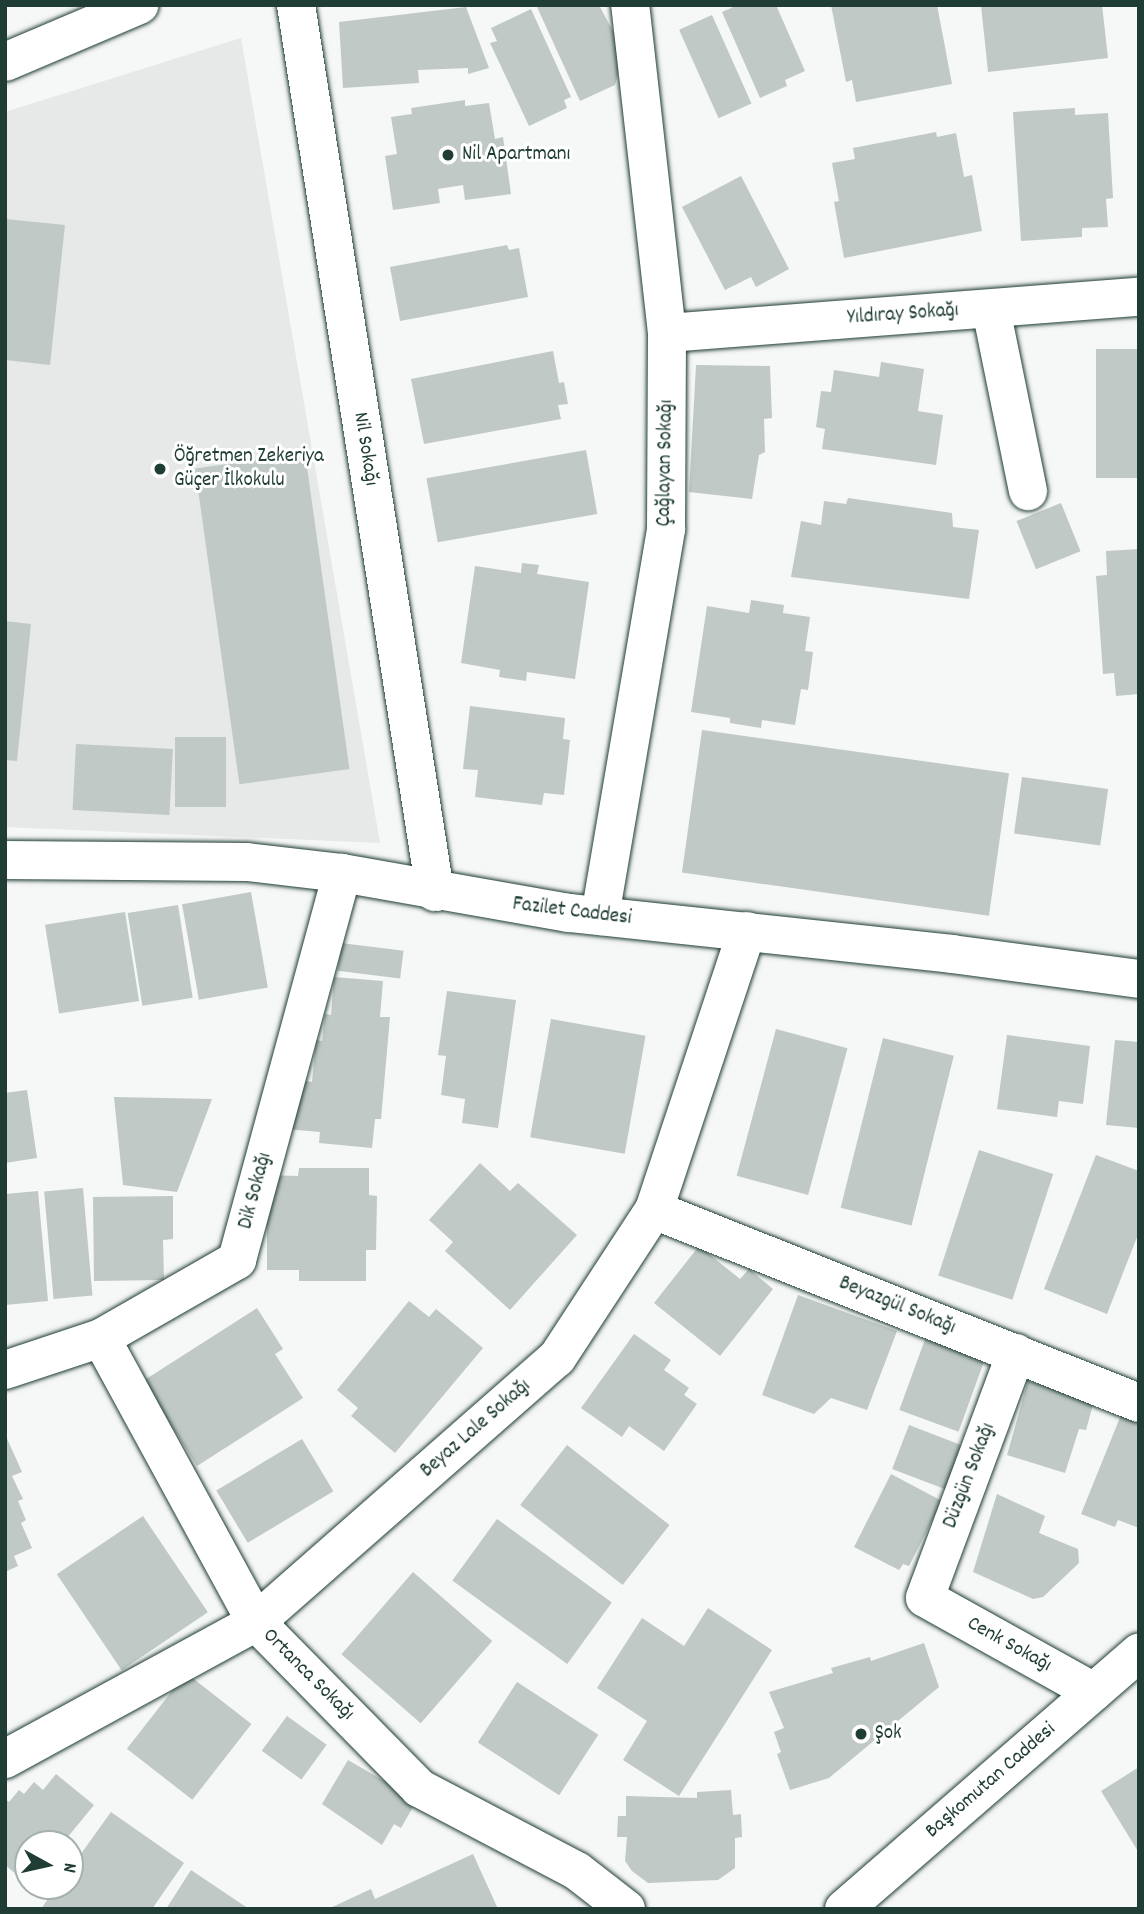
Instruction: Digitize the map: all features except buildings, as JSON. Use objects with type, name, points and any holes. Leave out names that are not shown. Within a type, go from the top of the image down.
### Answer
[{"type":"street","points":[[5,62],[138,5]]},
{"type":"street","name":"Nil Sokağı","points":[[296,5],[435,892]]},
{"type":"street","name":"Çağlayan Sokağı","points":[[600,916],[666,529],[667,333],[630,5]]},
{"type":"street","name":"Yıldıray Sokağı","points":[[667,333],[1139,298]]},
{"type":"street","points":[[991,309],[1028,492]]},
{"type":"street","name":"Fazilet Caddesi","points":[[5,860],[247,862],[342,873],[435,892],[600,916],[953,954],[1139,979]]},
{"type":"street","name":"Dik Sokağı","points":[[5,1370],[101,1338],[237,1260],[342,873]]},
{"type":"street","name":"Beyaz Lale Sokağı","points":[[5,1759],[256,1622],[557,1358],[654,1210],[747,932]]},
{"type":"street","name":"Beyazgül Sokağı","points":[[654,1210],[1139,1403]]},
{"type":"street","name":"Ortanca Sokağı","points":[[101,1338],[256,1622],[419,1788],[577,1871],[626,1909]]},
{"type":"street","name":"Düzgün Sokağı","points":[[925,1598],[1016,1353]]},
{"type":"street","name":"Cenk Sokağı","points":[[925,1598],[1094,1692]]},
{"type":"street","name":"Başkomutan Caddesi","points":[[844,1909],[1139,1653]]},
{"type":"shaded area","name":"Öğretmen Zekeriya Güçer İlkokulu","points":[[241,38],[380,843],[5,827],[5,112]]},
{"type":"place","name":"Nil Apartmanı","points":[[448,155]]},
{"type":"place","name":"Öğretmen Zekeriya Güçer İlkokulu","points":[[160,469]]},
{"type":"place","name":"Şok","points":[[861,1734]]}]
